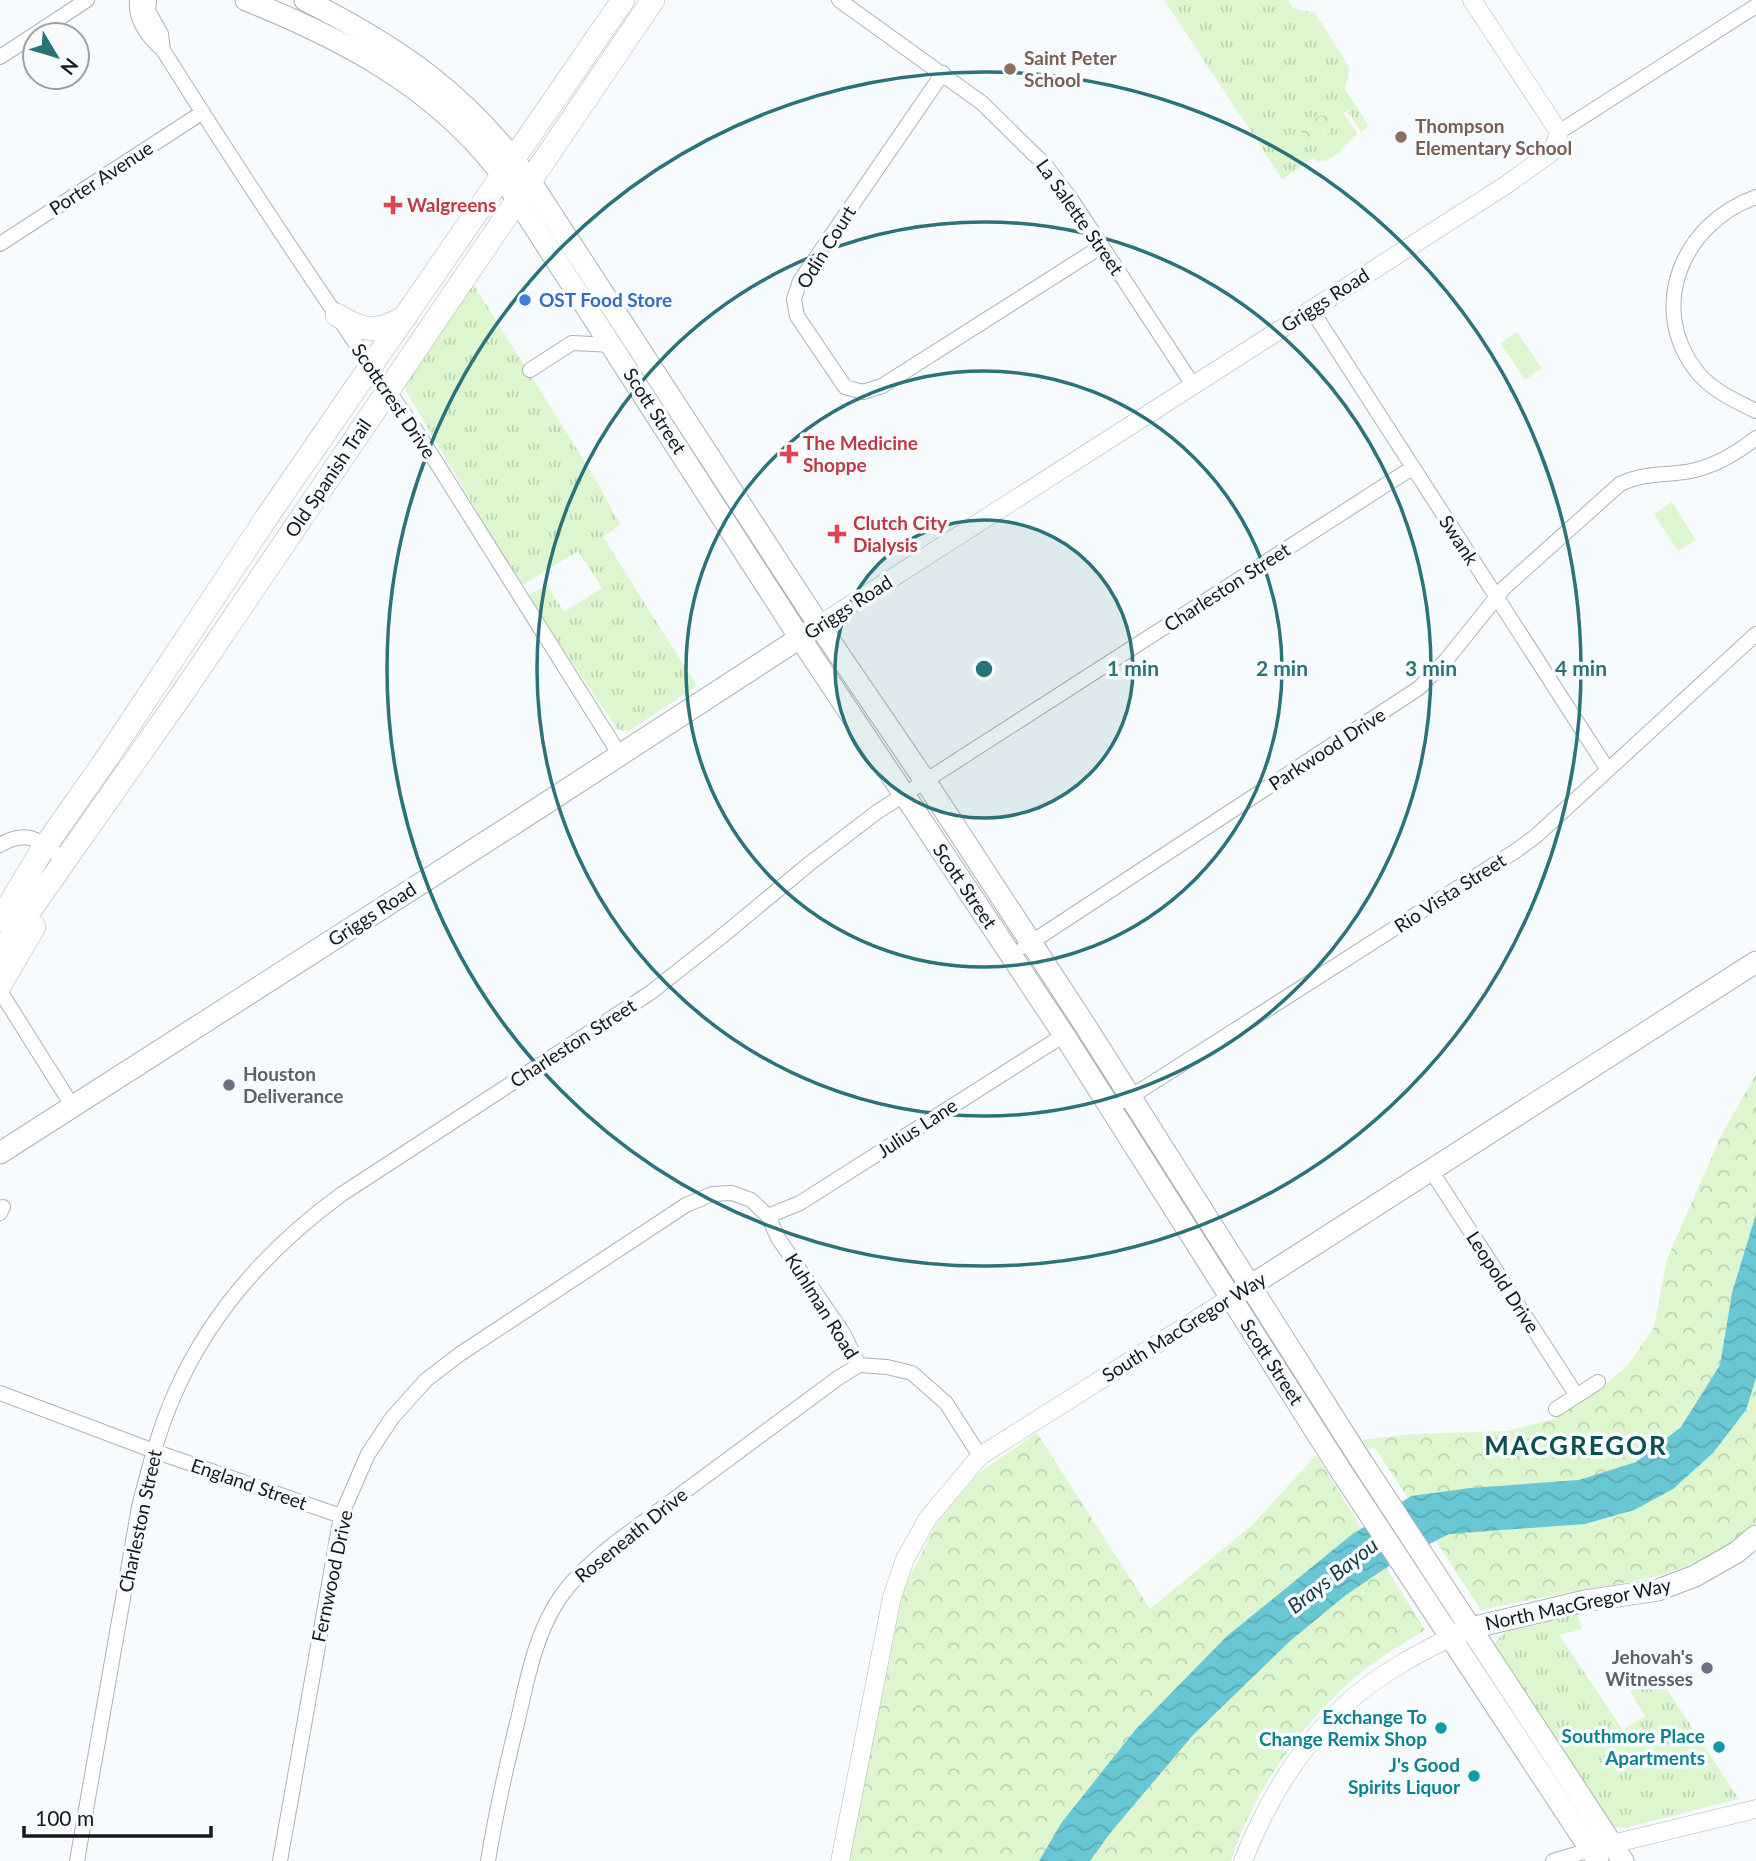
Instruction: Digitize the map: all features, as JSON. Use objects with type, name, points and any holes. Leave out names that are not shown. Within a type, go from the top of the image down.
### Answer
[{"type":"main road","name":"Scott Street","points":[[246,0],[335,39],[394,73],[435,103],[482,149],[509,169]]},
{"type":"main road","name":"Scott Street","points":[[305,0],[340,17],[404,55],[471,110],[621,340],[800,638],[1064,1035],[1339,1468],[1440,1600],[1471,1628],[1617,1853]]},
{"type":"main road","name":"Old Spanish Trail","points":[[0,920],[43,849],[271,511],[623,0]]},
{"type":"main road","name":"Old Spanish Trail","points":[[0,953],[192,678],[653,0]]},
{"type":"main road","points":[[335,39],[340,17]]},
{"type":"main road","points":[[595,42],[617,54]]},
{"type":"main road","points":[[337,315],[352,325],[377,330],[408,314]]},
{"type":"main road","name":"Scott Street","points":[[621,340],[926,782],[1130,1097],[1359,1456],[1440,1600],[1451,1637],[1594,1855]]},
{"type":"main road","points":[[271,511],[294,529]]},
{"type":"main road","name":"Griggs Road","points":[[0,1153],[819,625]]},
{"type":"main road","points":[[170,664],[192,678]]},
{"type":"main road","points":[[0,896],[43,849]]},
{"type":"main road","points":[[0,985],[34,928],[64,864]]},
{"type":"main road","name":"South MacGregor Way","points":[[1230,1298],[1756,962]]},
{"type":"main road","name":"North MacGregor Way","points":[[1451,1637],[1471,1628],[1585,1601],[1658,1590],[1695,1576],[1737,1552],[1756,1536]]},
{"type":"street","points":[[0,57],[87,0]]},
{"type":"street","name":"Scottcrest Drive","points":[[137,0],[138,19],[153,42],[163,50],[386,390],[419,435],[620,755]]},
{"type":"street","name":"Scottcrest Drive","points":[[149,0],[148,11],[161,34],[163,50]]},
{"type":"street","name":"La Salette Street","points":[[839,0],[982,103],[1046,166],[1102,246],[1192,385]]},
{"type":"street","points":[[1472,0],[1559,132]]},
{"type":"street","name":"Griggs Road","points":[[819,625],[1546,158],[1552,152],[1559,132],[1756,6]]},
{"type":"street","name":"Odin Court","points":[[943,73],[800,281],[794,299],[797,316],[845,387],[863,392],[881,386],[1102,246]]},
{"type":"street","name":"Porter Avenue","points":[[0,244],[202,112]]},
{"type":"street","points":[[1756,197],[1724,211],[1703,229],[1685,257],[1675,295],[1677,329],[1681,344],[1698,372],[1721,392],[1756,411]]},
{"type":"street","name":"Swank","points":[[1311,309],[1608,770]]},
{"type":"street","points":[[530,370],[572,343],[621,340]]},
{"type":"street","name":"Parkwood Drive","points":[[1011,955],[1419,688],[1447,659],[1496,596],[1620,484],[1644,475],[1691,471],[1709,465],[1737,452],[1756,438]]},
{"type":"street","name":"Charleston Street","points":[[77,1861],[139,1507],[154,1451],[176,1390],[202,1342],[234,1296],[264,1260],[307,1219],[342,1194],[650,993],[808,864],[877,812],[1412,468]]},
{"type":"street","name":"Rio Vista Street","points":[[1111,1109],[1517,850],[1536,836],[1756,635]]},
{"type":"street","points":[[0,845],[18,835],[28,836],[64,864]]},
{"type":"street","points":[[0,991],[73,1107]]},
{"type":"street","name":"Julius Lane","points":[[768,1216],[800,1203],[1064,1035]]},
{"type":"street","name":"Leopold Drive","points":[[1430,1169],[1577,1396]]},
{"type":"street","name":"Kuhlman Road","points":[[732,1193],[751,1200],[768,1216],[778,1238],[844,1333],[859,1365],[887,1367],[912,1373],[946,1403],[980,1456]]},
{"type":"street","name":"Fernwood Drive","points":[[279,1861],[341,1516],[368,1454],[392,1418],[426,1380],[460,1354],[686,1205],[712,1194],[732,1193]]},
{"type":"street","name":"South MacGregor Way","points":[[840,1861],[892,1597],[905,1559],[928,1518],[980,1456],[1230,1298]]},
{"type":"street","name":"Roseneath Drive","points":[[488,1861],[530,1668],[541,1629],[559,1599],[581,1571],[615,1543],[859,1365]]},
{"type":"street","points":[[1556,1409],[1598,1382]]},
{"type":"street","name":"England Street","points":[[0,1393],[154,1451],[341,1516]]},
{"type":"street","name":"North MacGregor Way","points":[[1243,1861],[1261,1819],[1281,1785],[1315,1737],[1346,1703],[1407,1660],[1451,1637]]},
{"type":"street","points":[[1553,1861],[1617,1853],[1756,1809]]},
{"type":"green space","points":[[1164,0],[1288,0],[1293,8],[1315,13],[1350,68],[1345,89],[1369,126],[1361,132],[1352,115],[1348,113],[1349,110],[1343,113],[1358,134],[1341,152],[1325,162],[1323,160],[1318,163],[1314,158],[1282,179]]},
{"type":"green space","points":[[1328,115],[1333,122],[1325,137],[1311,139],[1301,131],[1304,125],[1310,124],[1319,116]]},
{"type":"green space","points":[[472,282],[621,524],[603,537],[697,686],[629,731],[618,730],[527,596],[547,585],[564,612],[602,588],[578,551],[521,586],[406,391],[405,383]]},
{"type":"green space","points":[[1517,332],[1542,368],[1525,380],[1500,343]]},
{"type":"green space","points":[[1672,502],[1696,540],[1678,551],[1654,514]]},
{"type":"green space","points":[[1756,1074],[1756,1522],[1715,1553],[1672,1572],[1481,1610],[1375,1448],[1369,1449],[1362,1440],[1410,1434],[1507,1431],[1554,1419],[1593,1395],[1628,1365],[1654,1327],[1667,1259],[1721,1136]]},
{"type":"green space","points":[[1037,1433],[1150,1609],[1252,1525],[1316,1455],[1425,1630],[1358,1675],[1318,1713],[1282,1760],[1251,1810],[1231,1861],[849,1861],[904,1588],[938,1521],[981,1471]]},
{"type":"green space","points":[[1577,1613],[1582,1629],[1559,1635],[1623,1730],[1645,1716],[1630,1691],[1657,1674],[1739,1799],[1629,1827],[1610,1827],[1494,1648],[1496,1641],[1506,1631]]},
{"type":"water","name":"Brays Bayou","points":[[1756,1214],[1756,1378],[1746,1410],[1713,1453],[1673,1489],[1634,1510],[1585,1524],[1449,1534],[1396,1561],[1346,1595],[1290,1641],[1193,1735],[1090,1861],[1039,1861],[1062,1822],[1136,1729],[1226,1637],[1350,1536],[1411,1496],[1470,1488],[1579,1480],[1636,1462],[1681,1427],[1720,1365],[1732,1293]]},
{"type":"place","name":"Saint Peter School","points":[[1010,69]]},
{"type":"place","name":"Thompson Elementary School","points":[[1401,137]]},
{"type":"place","name":"Walgreens","points":[[393,205]]},
{"type":"place","name":"OST Food Store","points":[[525,300]]},
{"type":"place","name":"The Medicine Shoppe","points":[[789,454]]},
{"type":"place","name":"Clutch City Dialysis","points":[[837,534]]},
{"type":"place","name":"Houston Deliverance","points":[[229,1085]]},
{"type":"place","name":"Jehovah's Witnesses","points":[[1707,1668]]},
{"type":"place","name":"Exchange To Change Remix Shop","points":[[1441,1728]]},
{"type":"place","name":"Southmore Place Apartments","points":[[1719,1747]]},
{"type":"place","name":"J's Good Spirits Liquor","points":[[1474,1776]]},
{"type":"district","name":"MACGREGOR","points":[[1576,1446]]}]
